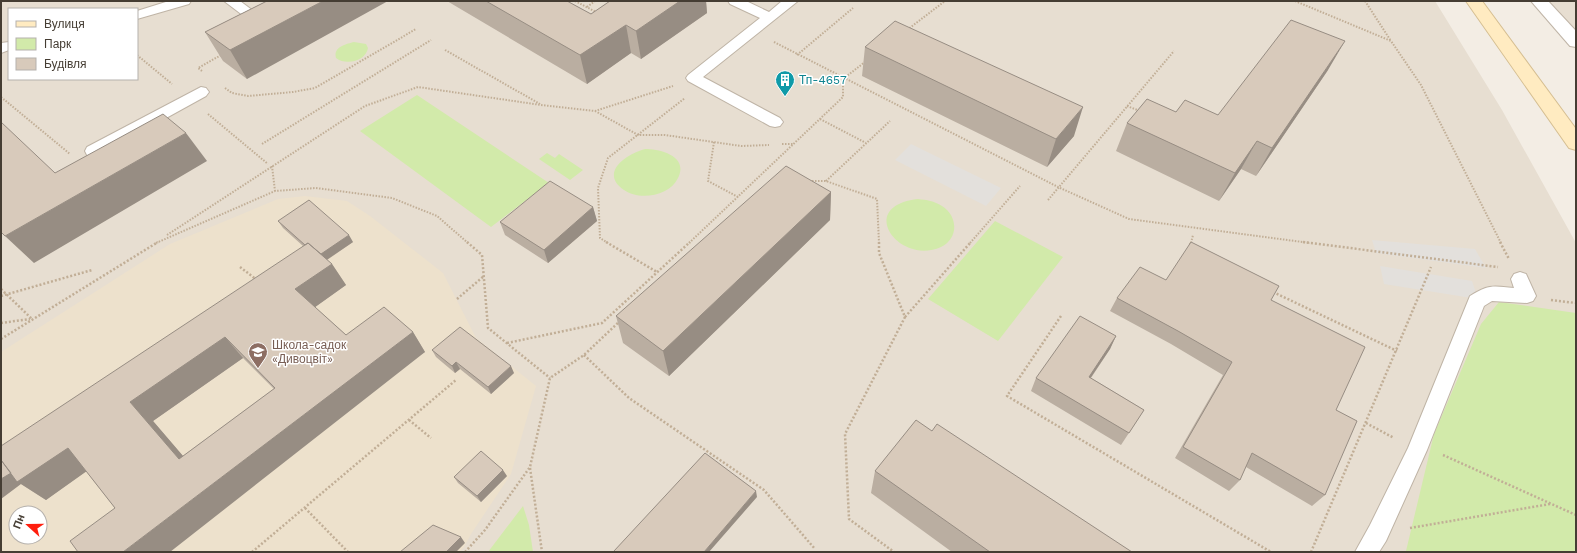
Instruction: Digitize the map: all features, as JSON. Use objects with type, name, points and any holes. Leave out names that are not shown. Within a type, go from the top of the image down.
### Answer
[{"type":"main road","points":[[1474,1],[1576,143]]},
{"type":"street","points":[[1539,1],[1576,42]]},
{"type":"lane","points":[[138,15],[184,1]]},
{"type":"lane","points":[[231,1],[270,29]]},
{"type":"lane","points":[[735,1],[769,18]]},
{"type":"lane","points":[[775,122],[698,81],[752,31],[791,1]]},
{"type":"lane","points":[[94,151],[201,92]]},
{"type":"lane","points":[[1366,552],[1378,533],[1418,447],[1477,301],[1489,293],[1527,296],[1517,274]]},
{"type":"path","points":[[575,1],[598,13]]},
{"type":"path","points":[[587,7],[595,1]]},
{"type":"path","points":[[903,32],[945,1]]},
{"type":"path","points":[[1295,1],[1391,41]]},
{"type":"path","points":[[1365,1],[1421,85],[1517,274]]},
{"type":"path","points":[[797,55],[853,8]]},
{"type":"path","points":[[220,84],[232,93],[248,96],[293,92],[315,88],[416,29]]},
{"type":"path","points":[[752,31],[843,79],[1058,187],[1129,219],[1517,274]]},
{"type":"path","points":[[262,144],[431,40]]},
{"type":"path","points":[[445,50],[541,105]]},
{"type":"path","points":[[1048,200],[1174,51]]},
{"type":"path","points":[[843,79],[867,60]]},
{"type":"path","points":[[198,68],[204,72]]},
{"type":"path","points":[[507,343],[602,323],[843,97],[843,79]]},
{"type":"path","points":[[1,339],[162,239],[365,106],[418,87],[541,105],[595,111],[698,81]]},
{"type":"path","points":[[657,272],[600,238],[598,188],[608,158],[638,135],[698,81]]},
{"type":"path","points":[[1,97],[71,155],[77,152]]},
{"type":"path","points":[[1127,106],[1141,112]]},
{"type":"path","points":[[595,111],[638,135],[665,135],[741,146],[770,145]]},
{"type":"path","points":[[820,119],[866,143]]},
{"type":"path","points":[[826,181],[890,121]]},
{"type":"path","points":[[714,142],[708,181],[738,197]]},
{"type":"path","points":[[778,144],[793,144]]},
{"type":"path","points":[[272,166],[275,191]]},
{"type":"path","points":[[803,180],[826,181],[877,199],[879,253],[905,317]]},
{"type":"path","points":[[894,552],[849,519],[845,434],[905,317],[1020,186]]},
{"type":"path","points":[[162,239],[275,191],[316,188],[392,198],[437,216],[482,255],[488,328],[550,378]]},
{"type":"path","points":[[1190,247],[1193,235]]},
{"type":"path","points":[[240,267],[263,285]]},
{"type":"path","points":[[1311,552],[1397,351],[1431,267]]},
{"type":"path","points":[[1,296],[92,270]]},
{"type":"path","points":[[457,299],[484,276]]},
{"type":"path","points":[[1,289],[32,319]]},
{"type":"path","points":[[1271,291],[1397,351]]},
{"type":"path","points":[[1061,316],[1007,396],[1271,552]]},
{"type":"path","points":[[542,552],[530,467],[550,378],[584,355],[624,317]]},
{"type":"path","points":[[1,323],[32,319]]},
{"type":"path","points":[[584,355],[629,398],[764,490],[815,549]]},
{"type":"path","points":[[252,552],[456,380]]},
{"type":"path","points":[[408,420],[430,438]]},
{"type":"path","points":[[1366,424],[1576,515]]},
{"type":"path","points":[[465,552],[485,530],[530,467]]},
{"type":"path","points":[[1378,533],[1550,504]]},
{"type":"path","points":[[305,508],[348,552]]},
{"type":"shaded area","points":[[1,1],[1435,1],[1502,110],[1576,243],[1576,552],[1,552]]},
{"type":"shaded area","points":[[1544,1],[1576,1],[1576,35]]},
{"type":"shaded area","points":[[911,144],[1001,188],[986,206],[895,160]]},
{"type":"shaded area","name":"Школа-садок «Дивоцвіт»","points":[[305,196],[347,201],[370,216],[443,273],[476,338],[536,386],[511,474],[464,547],[459,552],[1,552],[1,352],[170,244],[278,199]]},
{"type":"shaded area","points":[[1372,240],[1475,249],[1486,268],[1376,253]]},
{"type":"shaded area","points":[[1380,266],[1472,281],[1478,299],[1384,284]]},
{"type":"green space","points":[[354,42],[366,44],[368,48],[364,56],[350,62],[345,62],[336,58],[336,51],[338,49],[344,45]]},
{"type":"green space","points":[[417,95],[549,183],[491,227],[360,131]]},
{"type":"green space","points":[[645,149],[665,152],[676,159],[680,164],[678,178],[674,184],[661,193],[646,196],[630,193],[624,190],[617,184],[614,177],[618,165],[623,160],[630,155]]},
{"type":"green space","points":[[547,153],[555,158],[559,154],[583,170],[570,180],[539,159]]},
{"type":"green space","points":[[918,199],[939,204],[951,215],[954,227],[953,233],[947,243],[941,247],[925,251],[911,248],[899,242],[890,233],[887,222],[889,212],[899,204]]},
{"type":"green space","points":[[995,221],[1063,257],[998,341],[928,299]]},
{"type":"green space","points":[[1499,302],[1576,313],[1576,552],[1407,552],[1434,434],[1481,324]]},
{"type":"green space","points":[[523,506],[529,525],[533,552],[488,552]]},
{"type":"building","points":[[267,1],[323,1],[230,50],[205,32]]},
{"type":"building","points":[[486,1],[567,1],[591,14],[610,1],[680,1],[636,31],[626,25],[580,55]]},
{"type":"building","points":[[1291,20],[1345,41],[1272,148],[1257,141],[1235,173],[1127,123],[1147,99],[1176,112],[1185,100],[1218,115]]},
{"type":"building","points":[[895,21],[1083,107],[1056,139],[865,47]]},
{"type":"building","points":[[163,114],[186,133],[5,236],[1,232],[1,122],[55,173]]},
{"type":"building","points":[[786,166],[831,192],[663,351],[616,316]]},
{"type":"building","points":[[550,181],[593,207],[544,250],[500,222]]},
{"type":"building","points":[[309,200],[349,235],[321,254],[308,243],[305,245],[278,221]]},
{"type":"building","points":[[1191,242],[1279,286],[1271,300],[1365,347],[1336,410],[1357,421],[1325,495],[1252,453],[1240,480],[1183,447],[1232,362],[1117,298],[1140,267],[1166,280]]},
{"type":"building","points":[[308,243],[332,264],[295,289],[346,335],[384,307],[413,332],[123,552],[78,552],[70,541],[115,508],[68,448],[17,482],[1,460],[1,446]],"holes":[[[225,337],[275,388],[179,459],[130,402]]]},
{"type":"building","points":[[1080,316],[1116,336],[1089,377],[1144,410],[1129,433],[1036,378]]},
{"type":"building","points":[[460,327],[511,366],[488,387],[456,362],[452,366],[432,350]]},
{"type":"building","points":[[916,420],[932,431],[937,424],[1132,552],[990,552],[875,471]]},
{"type":"building","points":[[481,451],[503,470],[477,496],[454,477]]},
{"type":"building","points":[[705,453],[756,491],[704,552],[615,552],[614,551]]},
{"type":"building","points":[[1,460],[11,473],[1,479]]},
{"type":"building","points":[[433,525],[461,537],[446,552],[400,552]]},
{"type":"place","name":"Тп-4657","points":[[785,97]]},
{"type":"place","name":"Школа-садок «Дивоцвіт»","points":[[258,369]]}]
